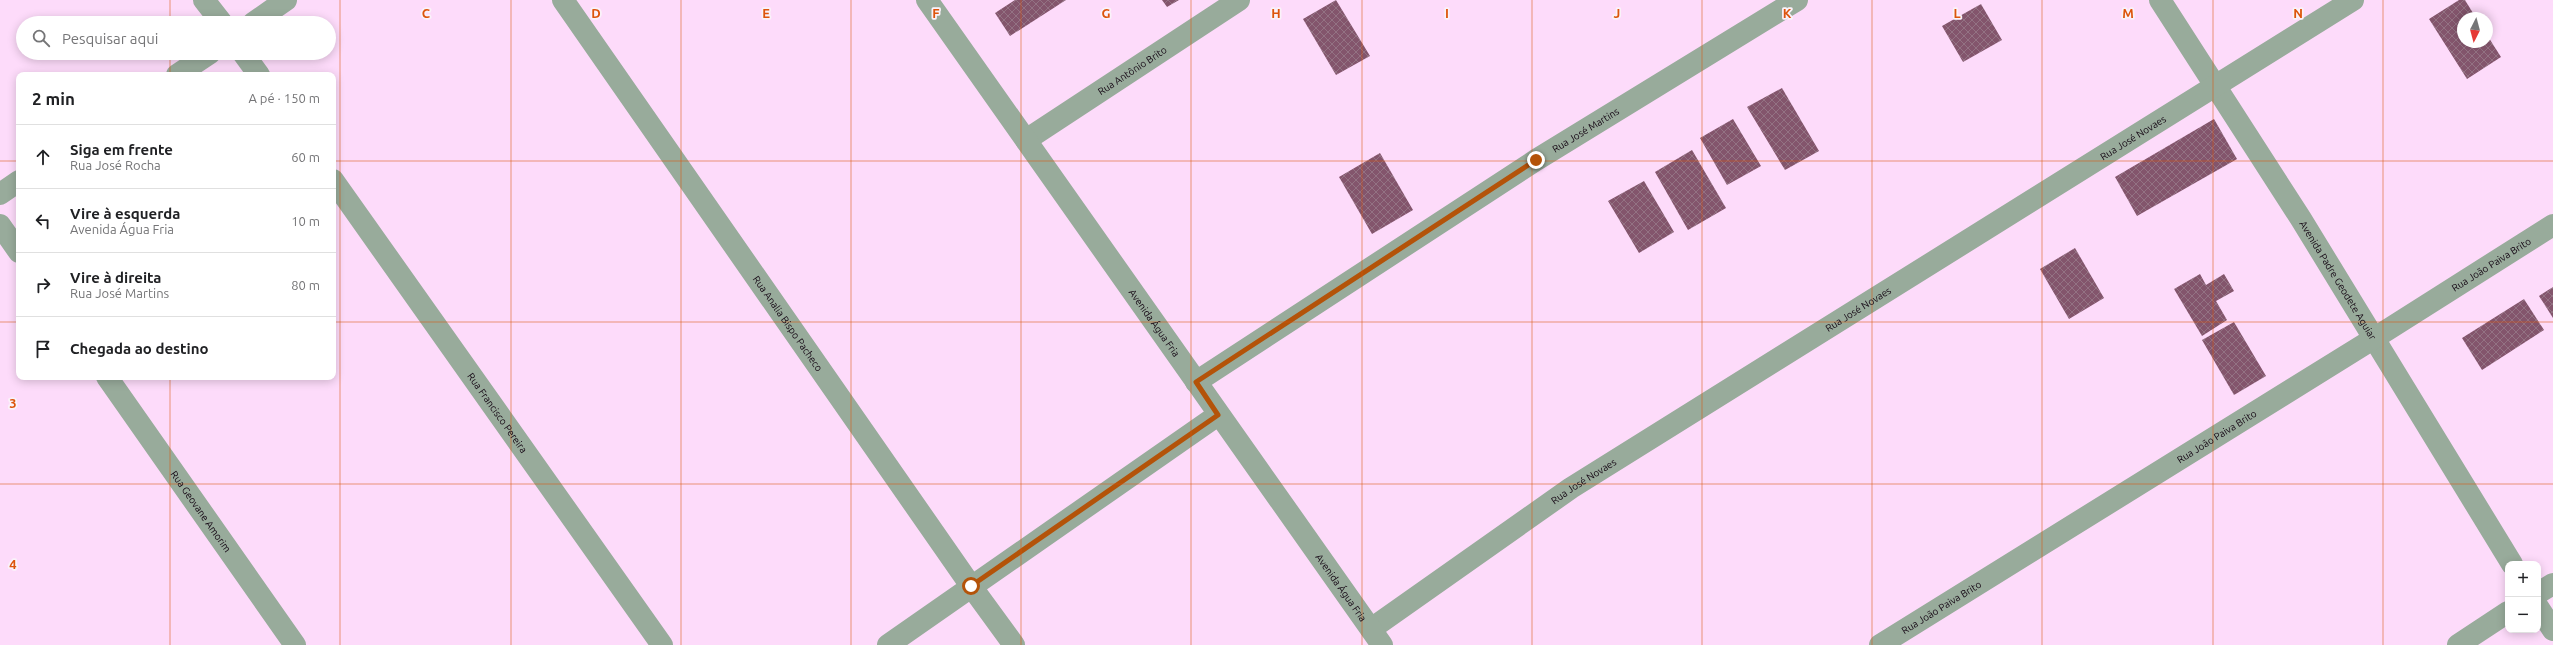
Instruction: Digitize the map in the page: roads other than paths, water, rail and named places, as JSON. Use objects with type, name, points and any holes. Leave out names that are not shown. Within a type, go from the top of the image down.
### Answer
[{"type":"street","points":[[204,0],[217,16]]},
{"type":"street","points":[[263,16],[286,0]]},
{"type":"street","name":"Rua Analia Bispo Pacheco","points":[[563,0],[971,586],[1014,645]]},
{"type":"street","name":"Avenida Água Fria","points":[[927,0],[1218,415],[1376,637]]},
{"type":"street","name":"Rua Antônio Brito","points":[[1026,140],[1239,0]]},
{"type":"street","name":"Rua José Martins","points":[[1196,382],[1536,160],[1797,0]]},
{"type":"street","name":"Avenida Padre Geodete Aguiar","points":[[2160,0],[2215,88],[2301,219],[2510,561]]},
{"type":"street","name":"Rua José Novaes","points":[[1376,637],[1578,484],[2215,88],[2353,0]]},
{"type":"street","points":[[182,72],[200,60]]},
{"type":"street","points":[[249,60],[257,72]]},
{"type":"street","points":[[0,194],[16,183]]},
{"type":"street","name":"Rua Francisco Pereira","points":[[336,184],[662,645]]},
{"type":"street","points":[[0,225],[16,248]]},
{"type":"street","name":"Rua João Paiva Brito","points":[[1880,645],[2374,339],[2553,225]]},
{"type":"street","name":"Rua Geovane Amorim","points":[[109,380],[295,645]]},
{"type":"street","points":[[888,645],[1218,415]]},
{"type":"street","points":[[2541,591],[2553,584]]},
{"type":"street","points":[[2541,612],[2553,630]]},
{"type":"street","points":[[2458,645],[2505,614]]}]
